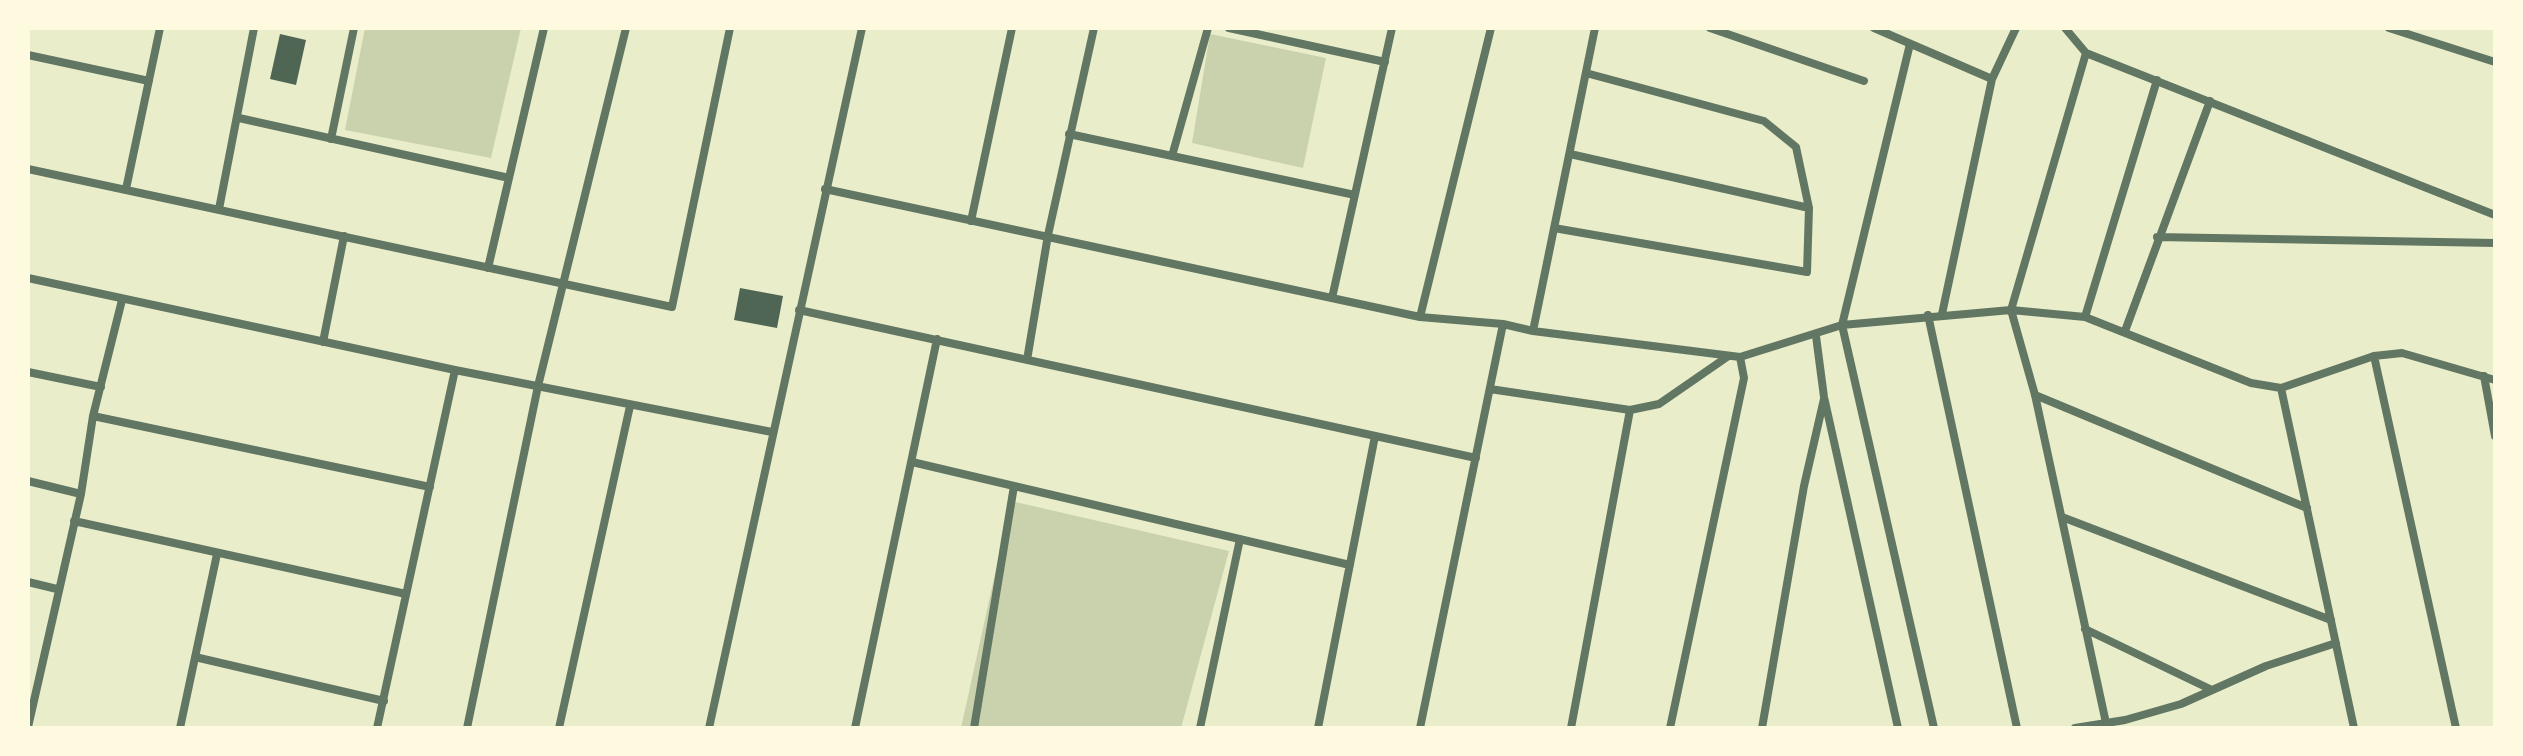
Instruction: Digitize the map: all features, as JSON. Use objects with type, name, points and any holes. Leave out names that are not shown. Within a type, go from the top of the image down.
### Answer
[{"type":"street","points":[[126,189],[160,28]]},
{"type":"street","points":[[219,209],[254,28]]},
{"type":"street","points":[[331,139],[354,28]]},
{"type":"street","points":[[488,268],[544,28]]},
{"type":"street","points":[[467,728],[538,386],[626,28]]},
{"type":"street","points":[[28,169],[672,307],[730,28]]},
{"type":"street","points":[[709,728],[862,28]]},
{"type":"street","points":[[971,221],[1012,28]]},
{"type":"street","points":[[1027,360],[1048,235],[1094,28]]},
{"type":"street","points":[[1172,156],[1208,28]]},
{"type":"street","points":[[1229,28],[1385,62]]},
{"type":"street","points":[[1332,298],[1392,28]]},
{"type":"street","points":[[1420,317],[1491,28]]},
{"type":"street","points":[[1533,331],[1595,28]]},
{"type":"street","points":[[1710,28],[1864,81]]},
{"type":"street","points":[[1874,28],[1992,79]]},
{"type":"street","points":[[1942,314],[1992,79],[2016,28]]},
{"type":"street","points":[[2065,28],[2086,53],[2495,215]]},
{"type":"street","points":[[2389,28],[2495,62]]},
{"type":"street","points":[[1910,44],[1842,325],[1934,728]]},
{"type":"street","points":[[2086,53],[2011,310],[2035,395],[2106,723]]},
{"type":"street","points":[[28,55],[149,81]]},
{"type":"street","points":[[1554,228],[1807,272],[1809,208],[1796,147],[1764,121],[1586,73]]},
{"type":"street","points":[[2085,317],[2157,80]]},
{"type":"street","points":[[2125,331],[2157,237],[2210,101]]},
{"type":"street","points":[[239,118],[509,178]]},
{"type":"street","points":[[1069,134],[1355,195]]},
{"type":"street","points":[[1570,154],[1809,208]]},
{"type":"street","points":[[825,189],[1420,317],[1503,324],[1533,331],[1727,356],[1740,357],[1816,336],[1842,325],[2011,310],[2085,317],[2251,383],[2281,388],[2374,356],[2402,353],[2495,380]]},
{"type":"street","points":[[323,342],[344,236]]},
{"type":"street","points":[[2157,237],[2495,243]]},
{"type":"street","points":[[28,278],[455,370],[772,432]]},
{"type":"street","points":[[28,727],[81,494],[93,416],[122,300]]},
{"type":"street","points":[[799,310],[1476,458]]},
{"type":"street","points":[[1928,315],[1995,642],[2017,728]]},
{"type":"street","points":[[1420,728],[1503,324]]},
{"type":"street","points":[[1816,336],[1824,397],[1898,728]]},
{"type":"street","points":[[855,728],[937,339]]},
{"type":"street","points":[[1490,389],[1630,410],[1659,404],[1727,356]]},
{"type":"street","points":[[2374,356],[2456,728]]},
{"type":"street","points":[[1670,728],[1744,378],[1740,357]]},
{"type":"street","points":[[377,728],[455,370]]},
{"type":"street","points":[[28,372],[101,387]]},
{"type":"street","points":[[2484,376],[2495,436]]},
{"type":"street","points":[[2281,388],[2354,728]]},
{"type":"street","points":[[2035,395],[2307,508]]},
{"type":"street","points":[[1762,728],[1804,486],[1824,397]]},
{"type":"street","points":[[559,728],[630,406]]},
{"type":"street","points":[[1571,728],[1630,410]]},
{"type":"street","points":[[93,416],[430,487]]},
{"type":"street","points":[[1318,728],[1375,436]]},
{"type":"street","points":[[912,462],[1350,565]]},
{"type":"street","points":[[28,481],[81,494]]},
{"type":"street","points":[[974,728],[1014,486]]},
{"type":"street","points":[[2062,517],[2331,620]]},
{"type":"street","points":[[74,521],[406,594]]},
{"type":"street","points":[[1200,728],[1240,539]]},
{"type":"street","points":[[180,728],[217,554]]},
{"type":"street","points":[[28,582],[57,589]]},
{"type":"street","points":[[2085,629],[2212,690]]},
{"type":"street","points":[[2075,728],[2181,704],[2266,666],[2336,643]]},
{"type":"street","points":[[195,657],[384,701]]},
{"type":"green space","points":[[365,28],[521,28],[491,158],[345,130]]},
{"type":"green space","points":[[1210,34],[1326,58],[1303,168],[1192,143]]},
{"type":"green space","points":[[1011,501],[1229,551],[1181,728],[961,728]]},
{"type":"building","points":[[280,34],[306,40],[296,85],[270,79]]},
{"type":"building","points":[[740,288],[783,296],[777,328],[734,320]]}]
